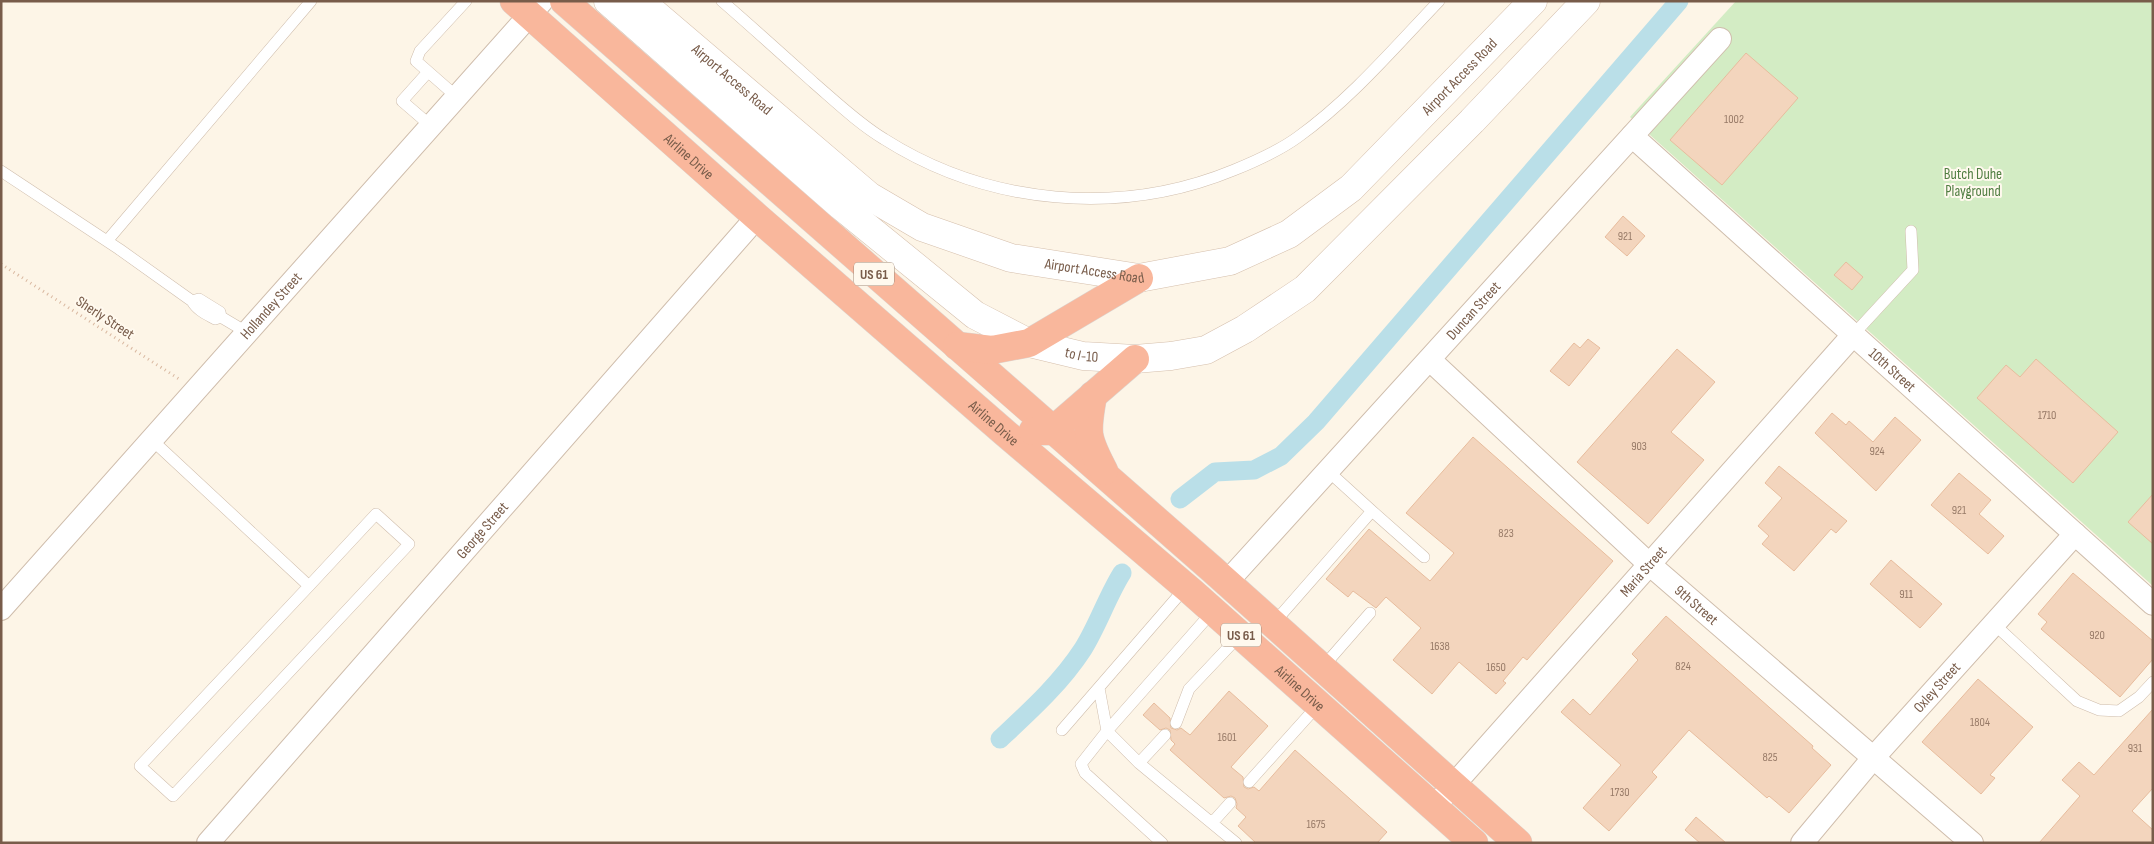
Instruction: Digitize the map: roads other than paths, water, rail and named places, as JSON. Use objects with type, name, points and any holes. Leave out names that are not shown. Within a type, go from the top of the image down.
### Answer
[{"type":"highway","name":"Airline Drive","points":[[564,1],[1273,624],[1518,843]]},
{"type":"highway","name":"Airline Drive","points":[[529,6],[757,217],[1186,587],[1474,843]]},
{"type":"highway","points":[[956,346],[992,350],[1029,343],[1139,278]]},
{"type":"highway","points":[[1004,432],[1052,431],[1135,359]]},
{"type":"highway","points":[[1093,395],[1089,419],[1089,441],[1109,481]]},
{"type":"street","name":"Airport Access Road","points":[[608,1],[841,206],[975,314],[1029,343]]},
{"type":"street","name":"Airport Access Road","points":[[640,1],[869,196],[922,227],[1011,258],[1139,278],[1230,261],[1290,234],[1351,188],[1533,1]]},
{"type":"street","points":[[1135,359],[1171,356],[1206,350],[1245,329],[1305,289],[1472,121],[1586,1]]},
{"type":"street","name":"Hollandey Street","points":[[1,609],[457,97],[529,6]]},
{"type":"street","name":"Duncan Street","points":[[1226,583],[1720,39]]},
{"type":"street","name":"10th Street","points":[[1632,136],[2153,604]]},
{"type":"street","name":"George Street","points":[[208,843],[757,217]]},
{"type":"street","name":"Maria Street","points":[[1434,807],[1853,335]]},
{"type":"street","name":"to I-10","points":[[1029,343],[1083,356],[1135,359]]},
{"type":"street","name":"9th Street","points":[[1430,360],[1649,564],[1972,843]]},
{"type":"street","name":"Oxley Street","points":[[1802,843],[1874,757],[2075,534]]},
{"type":"lane","points":[[107,241],[311,1]]},
{"type":"lane","points":[[457,97],[416,61],[420,51],[466,1]]},
{"type":"lane","points":[[722,1],[840,106],[882,139],[921,161],[978,183],[1022,194],[1088,200],[1151,195],[1200,184],[1253,162],[1296,138],[1331,112],[1439,1]]},
{"type":"lane","points":[[428,72],[402,101],[431,126]]},
{"type":"lane","points":[[1,171],[107,241],[192,301],[199,299],[220,312],[221,317],[248,333]]},
{"type":"lane","points":[[1853,335],[1913,270],[1911,231]]},
{"type":"lane","points":[[152,440],[309,586]]},
{"type":"lane","points":[[1328,471],[1424,557]]},
{"type":"lane","points":[[1273,624],[1372,511]]},
{"type":"lane","points":[[376,514],[409,544],[173,796],[140,766],[309,586],[376,514]]},
{"type":"lane","points":[[1062,730],[1186,587]]},
{"type":"lane","points":[[1162,843],[1085,773],[1081,764],[1085,756],[1213,611]]},
{"type":"lane","points":[[1322,668],[1370,613]]},
{"type":"lane","points":[[1994,624],[2078,701],[2099,710],[2119,712],[2139,697],[2153,682]]},
{"type":"lane","points":[[1176,723],[1189,689],[1240,635]]},
{"type":"lane","points":[[1099,688],[1107,731],[1139,763],[1236,843]]},
{"type":"lane","points":[[1249,782],[1318,704]]},
{"type":"lane","points":[[1139,763],[1165,735]]},
{"type":"lane","points":[[1212,823],[1230,803]]},
{"type":"waterway","points":[[1180,499],[1215,472],[1254,470],[1281,456],[1316,422],[1679,1]]},
{"type":"waterway","points":[[1000,739],[1044,696],[1083,649],[1122,573]]},
{"type":"park label","name":"Butch Duhe Playground","points":[[1973,182]]}]
